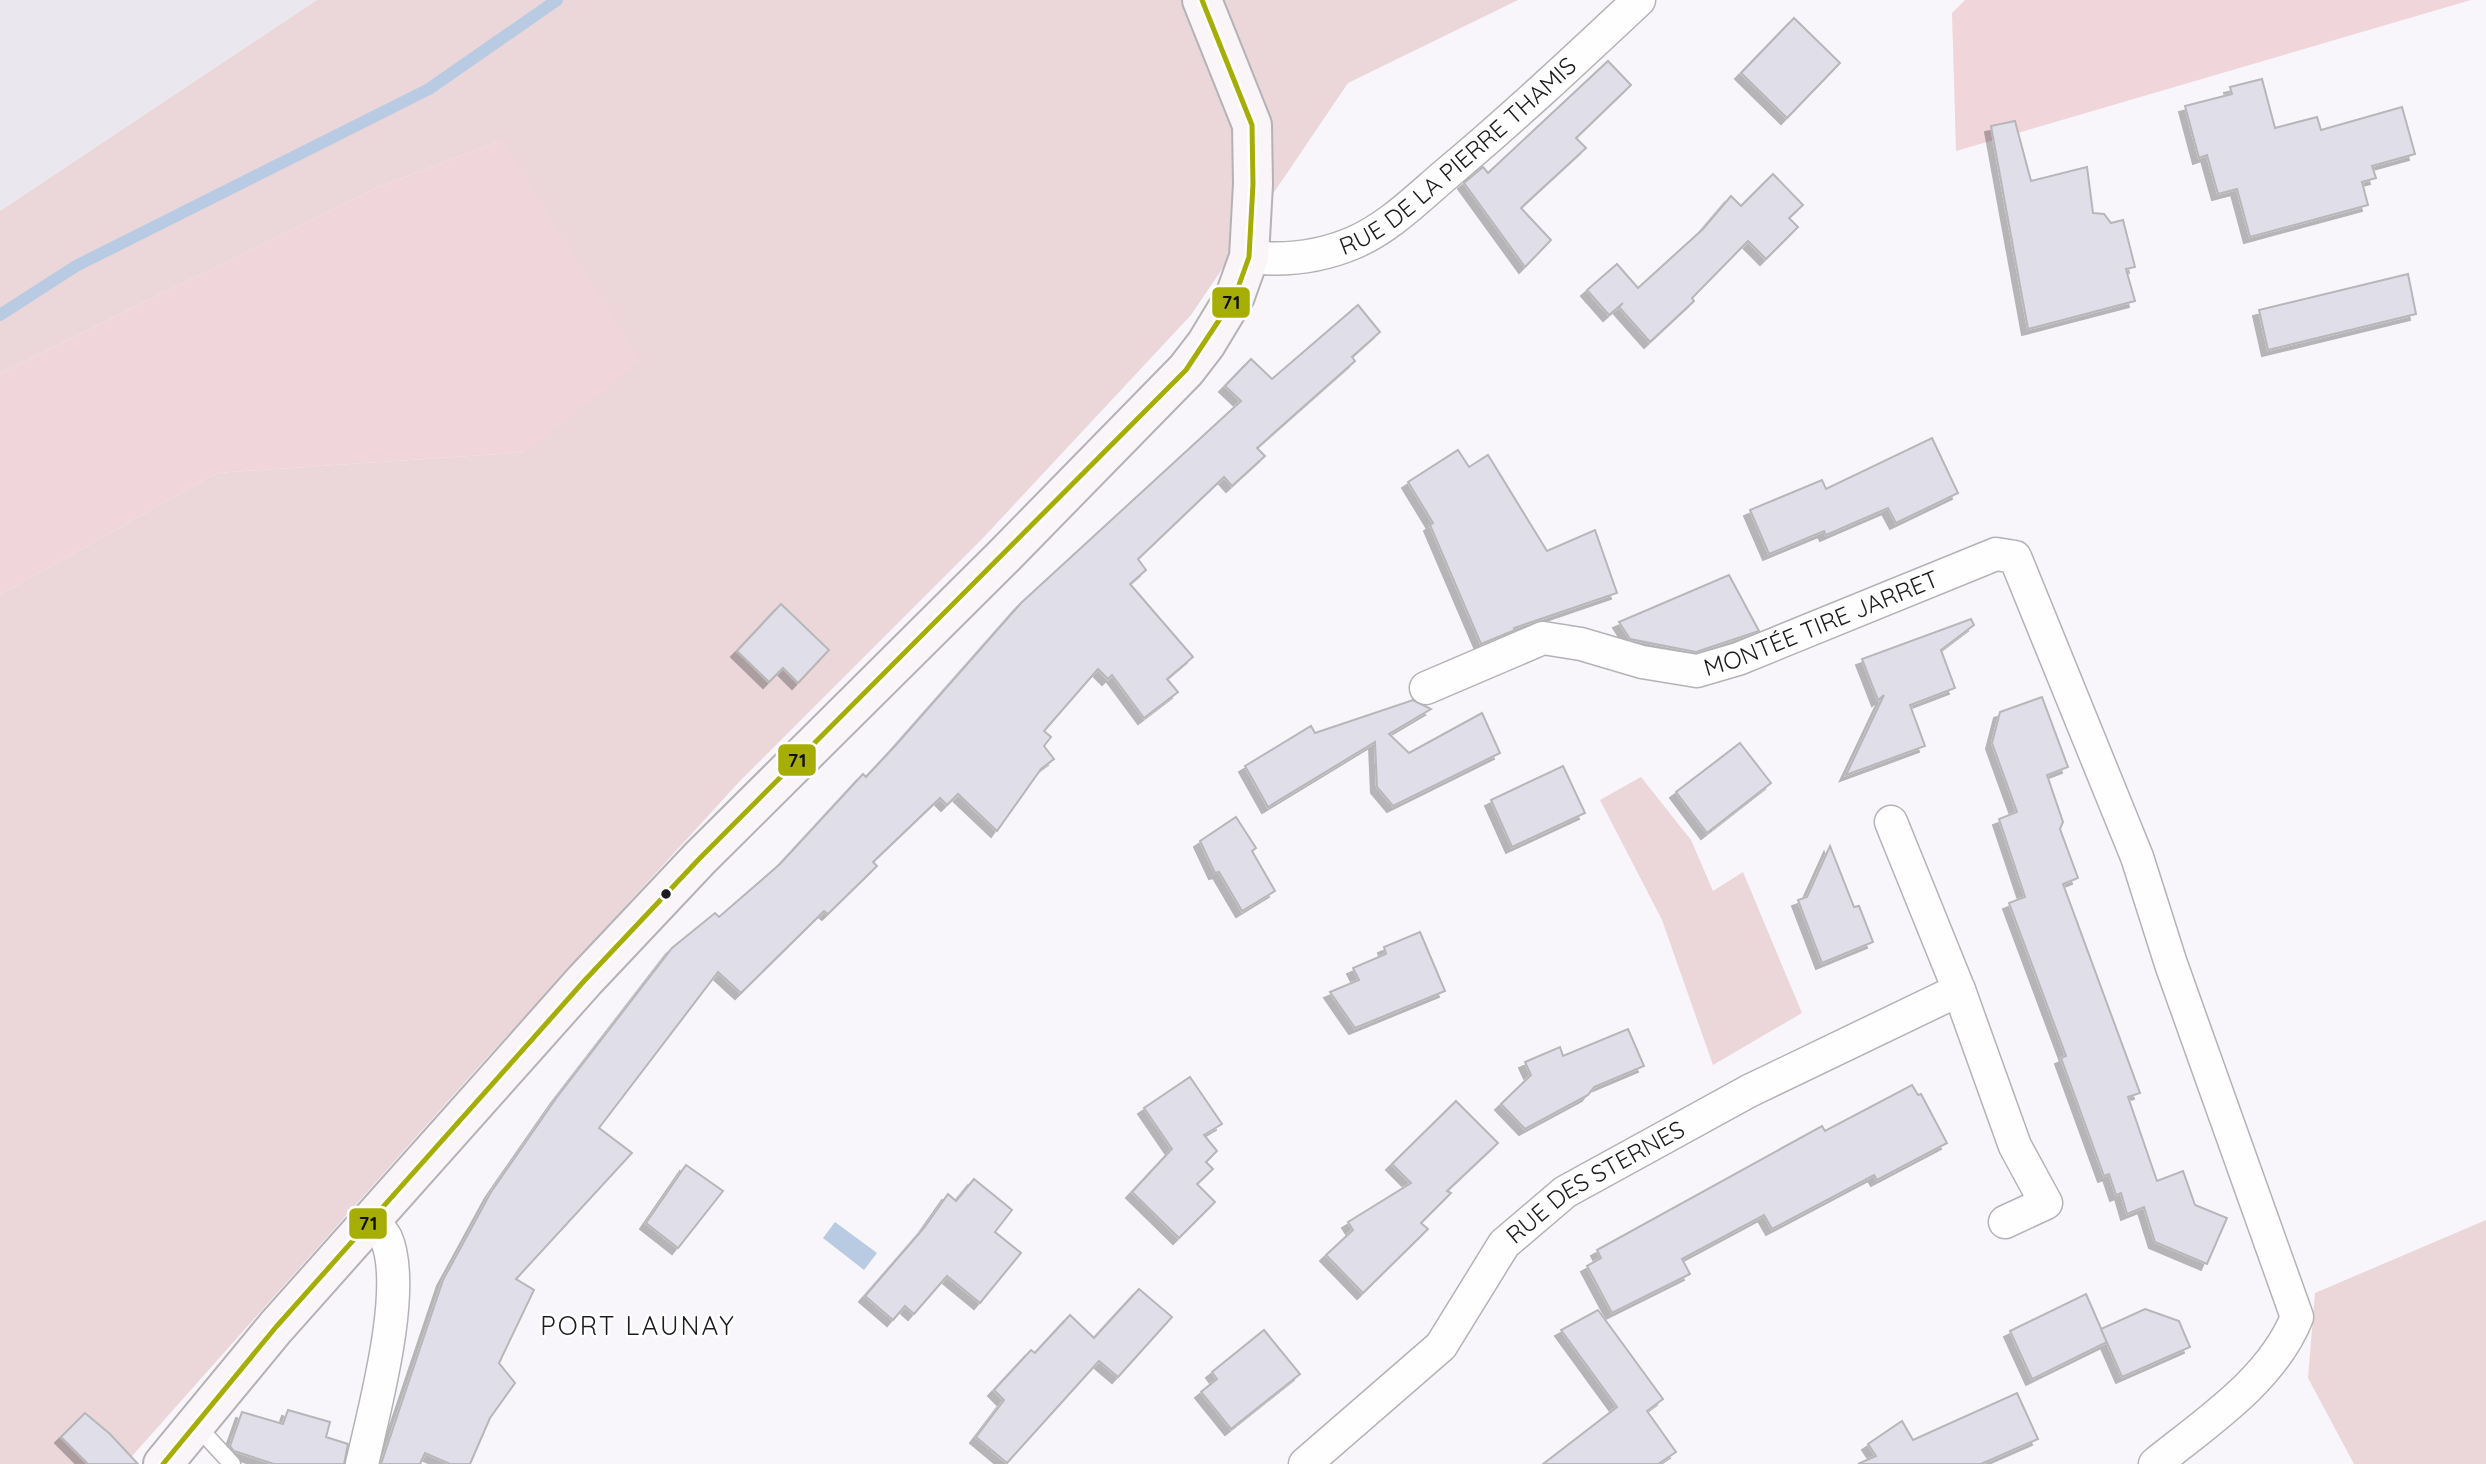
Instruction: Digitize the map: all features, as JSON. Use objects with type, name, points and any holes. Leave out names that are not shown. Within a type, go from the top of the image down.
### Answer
[{"type":"main road","points":[[163,1464],[276,1327],[585,980],[700,858],[1004,556],[1186,370],[1222,320],[1236,296],[1249,257],[1253,184],[1252,125],[1202,0]]},
{"type":"street","name":"RUE DE LA PIERRE THAMIS","points":[[1249,257],[1279,260],[1324,252],[1354,242],[1386,224],[1518,113],[1639,0]]},
{"type":"street","name":"MONTÉE TIRE JARRET","points":[[1426,688],[1544,638],[1581,644],[1642,662],[1697,671],[1738,659],[1996,554],[2015,557],[2137,857],[2171,964],[2297,1317],[2286,1345],[2269,1366],[2155,1464]]},
{"type":"street","points":[[1891,822],[1959,990],[2015,1146],[2046,1203],[2005,1222]]},
{"type":"street","name":"RUE DES STERNES","points":[[1305,1464],[1441,1346],[1504,1244],[1565,1192],[1749,1091],[1959,990]]},
{"type":"street","points":[[362,1464],[388,1336],[393,1273],[386,1238],[373,1221]]},
{"type":"lane","points":[[196,1425],[232,1464]]},
{"type":"shaded area","points":[[0,0],[317,0],[0,211]]},
{"type":"shaded area","points":[[317,0],[1518,0],[1348,83],[1191,315],[983,538],[739,782],[474,1072],[125,1464],[0,1464],[0,595],[217,473],[527,452],[502,140],[376,188],[0,373],[0,211]]},
{"type":"shaded area","points":[[1965,0],[2471,0],[1956,151],[1952,13]]},
{"type":"shaded area","points":[[502,140],[641,361],[527,452],[217,473],[0,595],[0,373],[376,188]]},
{"type":"shaded area","points":[[1641,777],[1691,840],[1713,891],[1743,872],[1802,1013],[1713,1065],[1662,920],[1600,800]]},
{"type":"shaded area","points":[[2486,1220],[2486,1464],[2354,1464],[2308,1378],[2315,1293]]},
{"type":"water","points":[[835,1222],[877,1253],[864,1270],[823,1238]]},
{"type":"building","points":[[1794,18],[1840,63],[1787,118],[1741,73]]},
{"type":"building","points":[[1608,61],[1631,85],[1576,138],[1586,148],[1521,208],[1551,240],[1525,267],[1464,183],[1483,167],[1488,173]]},
{"type":"building","points":[[2262,79],[2275,128],[2317,117],[2321,130],[2402,107],[2415,154],[2372,166],[2376,178],[2362,182],[2368,205],[2250,237],[2237,189],[2218,194],[2207,155],[2199,158],[2185,106],[2232,94],[2230,87]]},
{"type":"building","points":[[2015,121],[2031,181],[2087,167],[2093,213],[2104,214],[2111,223],[2123,220],[2135,267],[2126,269],[2135,301],[2028,329],[1991,126]]},
{"type":"building","points":[[1773,174],[1803,205],[1789,218],[1798,227],[1766,259],[1748,241],[1692,298],[1694,301],[1650,342],[1619,307],[1623,303],[1609,315],[1587,290],[1617,264],[1638,288],[1703,229],[1731,196],[1741,206]]},
{"type":"building","points":[[2408,274],[2416,314],[2268,350],[2259,310]]},
{"type":"building","points":[[1358,305],[1380,332],[1352,357],[1355,361],[1257,448],[1265,456],[1232,486],[1224,477],[1138,559],[1146,570],[1130,584],[1193,657],[1167,679],[1178,692],[1144,718],[1112,675],[1108,679],[1098,669],[1044,731],[1051,737],[1044,746],[1054,759],[1041,769],[997,831],[958,794],[947,805],[940,798],[873,862],[877,866],[828,914],[824,911],[741,993],[718,972],[599,1128],[632,1153],[516,1279],[534,1290],[499,1363],[515,1383],[490,1418],[470,1464],[450,1464],[425,1453],[420,1464],[381,1464],[443,1280],[491,1192],[557,1097],[672,948],[715,913],[719,917],[780,864],[863,774],[866,777],[895,746],[1021,603],[1241,401],[1225,386],[1251,359],[1272,379]]},
{"type":"building","points":[[1932,438],[1958,493],[1896,523],[1888,508],[1826,535],[1824,531],[1769,554],[1750,510],[1822,480],[1826,489]]},
{"type":"building","points":[[1458,450],[1469,467],[1488,455],[1547,551],[1595,530],[1617,593],[1514,628],[1515,630],[1481,644],[1430,525],[1433,523],[1408,482]]},
{"type":"building","points":[[1729,575],[1759,631],[1696,652],[1630,639],[1619,622]]},
{"type":"building","points":[[781,604],[829,650],[798,683],[783,668],[769,682],[737,651]]},
{"type":"building","points":[[1971,619],[1974,625],[1941,650],[1955,688],[1910,705],[1925,746],[1846,775],[1884,695],[1878,700],[1862,659]]},
{"type":"building","points":[[2042,697],[2068,767],[2047,775],[2063,822],[2060,829],[2078,878],[2063,884],[2140,1093],[2128,1097],[2157,1181],[2183,1171],[2195,1205],[2227,1218],[2207,1264],[2155,1242],[2144,1207],[2127,1214],[2121,1193],[2116,1195],[2109,1174],[2104,1176],[2061,1058],[2066,1056],[2009,903],[2025,897],[1999,819],[2017,812],[1992,743],[2000,712]]},
{"type":"building","points":[[1413,700],[1431,709],[1389,734],[1409,753],[1482,713],[1500,753],[1393,806],[1377,787],[1375,742],[1268,807],[1245,766],[1311,726],[1315,733]]},
{"type":"building","points":[[1740,743],[1771,783],[1707,833],[1676,792]]},
{"type":"building","points":[[1563,766],[1585,813],[1512,847],[1491,800]]},
{"type":"building","points":[[1236,817],[1256,848],[1252,851],[1275,891],[1242,911],[1219,872],[1215,873],[1200,841]]},
{"type":"building","points":[[1830,846],[1854,907],[1859,906],[1873,942],[1822,963],[1798,900],[1807,897]]},
{"type":"building","points":[[1420,932],[1445,991],[1355,1028],[1330,992],[1359,980],[1353,968],[1386,954],[1384,947]]},
{"type":"building","points":[[1628,1029],[1644,1066],[1594,1087],[1588,1095],[1525,1129],[1501,1104],[1531,1075],[1525,1062],[1560,1047],[1563,1056]]},
{"type":"building","points":[[1190,1077],[1222,1124],[1204,1135],[1217,1151],[1206,1162],[1213,1169],[1197,1184],[1215,1202],[1179,1238],[1132,1192],[1172,1149],[1144,1108]]},
{"type":"building","points":[[1912,1085],[1918,1095],[1921,1094],[1947,1143],[1877,1180],[1874,1175],[1772,1229],[1764,1215],[1682,1259],[1690,1274],[1612,1313],[1587,1266],[1601,1258],[1597,1250],[1822,1126],[1825,1131]]},
{"type":"building","points":[[1456,1101],[1498,1143],[1447,1191],[1451,1193],[1421,1223],[1428,1229],[1363,1293],[1326,1255],[1353,1230],[1348,1222],[1411,1183],[1392,1164]]},
{"type":"building","points":[[686,1165],[723,1191],[678,1248],[646,1223]]},
{"type":"building","points":[[974,1179],[1012,1210],[995,1232],[1021,1253],[980,1303],[947,1276],[914,1314],[905,1306],[893,1320],[865,1296],[924,1228],[948,1194],[956,1201]]},
{"type":"building","points":[[1139,1289],[1172,1317],[1118,1377],[1099,1361],[1007,1463],[976,1437],[1004,1400],[994,1390],[1031,1350],[1035,1353],[1070,1315],[1094,1338]]},
{"type":"building","points":[[2086,1294],[2107,1342],[2032,1379],[2010,1331]]},
{"type":"building","points":[[2145,1309],[2179,1321],[2190,1347],[2122,1377],[2101,1329]]},
{"type":"building","points":[[1598,1310],[1663,1399],[1647,1411],[1676,1452],[1658,1464],[1543,1464],[1617,1407],[1561,1330]]},
{"type":"building","points":[[1264,1330],[1300,1374],[1231,1429],[1201,1392],[1217,1379],[1212,1372]]},
{"type":"building","points":[[2017,1393],[2038,1439],[1981,1464],[1858,1464],[1876,1456],[1868,1444],[1902,1421],[1913,1440]]},
{"type":"building","points":[[288,1410],[330,1422],[326,1437],[348,1444],[344,1464],[274,1464],[234,1451],[230,1446],[242,1412],[283,1424]]},
{"type":"building","points":[[85,1413],[110,1434],[138,1464],[88,1464],[61,1437]]},
{"type":"waterway","points":[[0,315],[76,266],[429,89],[557,0]]},
{"type":"transit line","name":"71","points":[[163,1464],[276,1327],[585,980],[700,858],[1186,370],[1235,296],[1249,257],[1253,184],[1252,125],[1202,0]]},
{"type":"district","name":"PORT LAUNAY","points":[[638,1326]]}]
